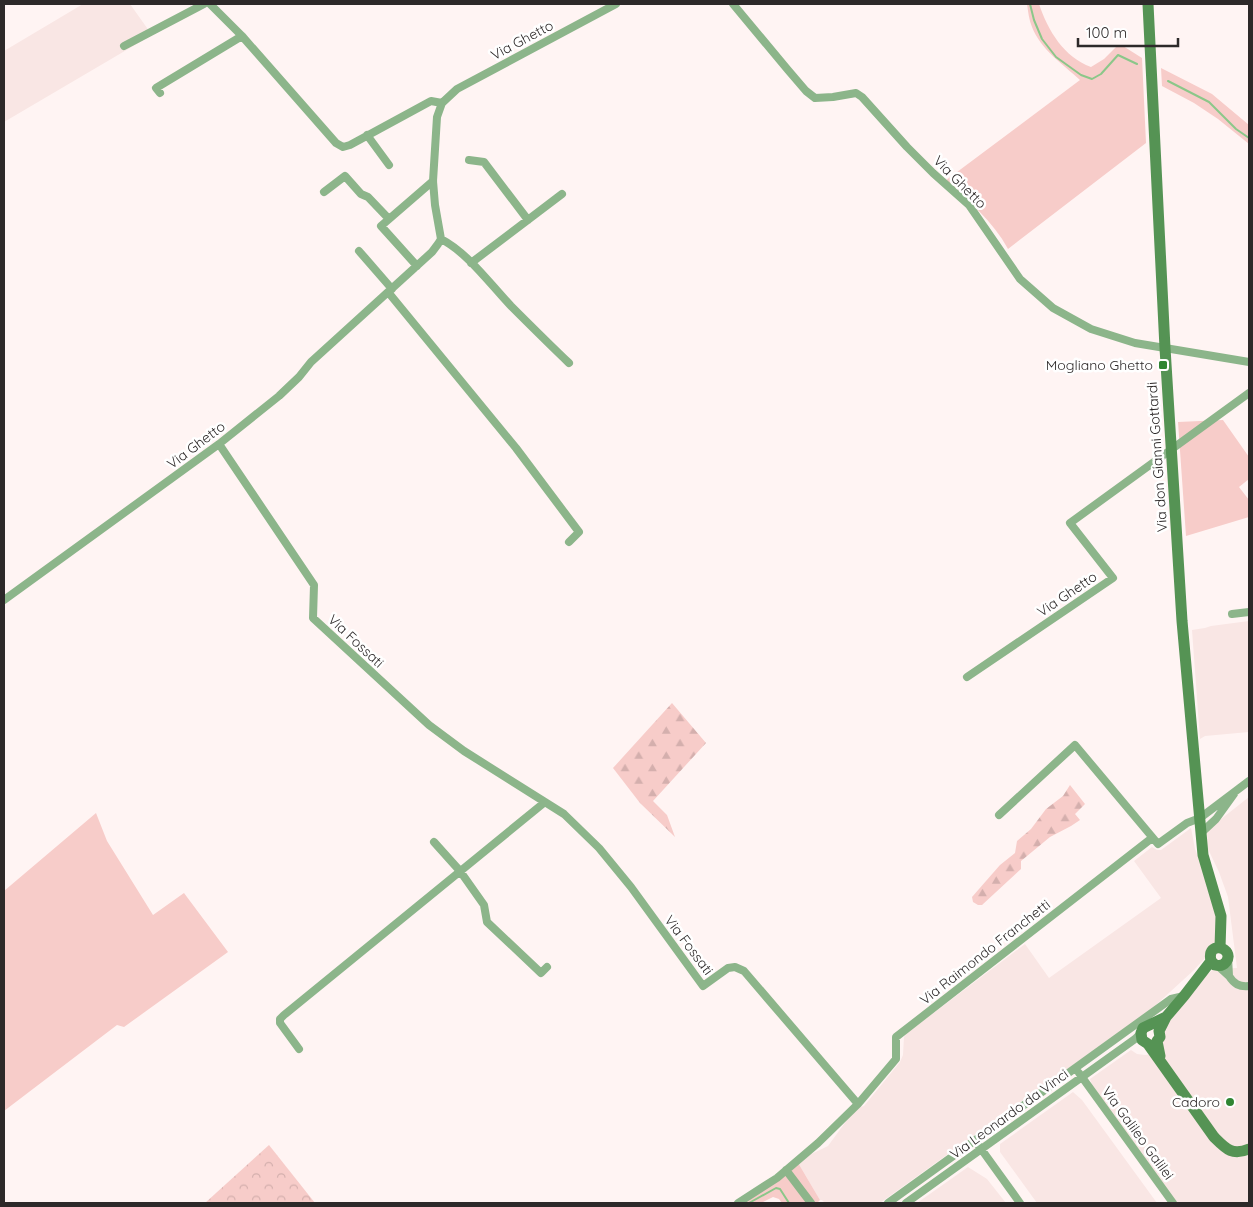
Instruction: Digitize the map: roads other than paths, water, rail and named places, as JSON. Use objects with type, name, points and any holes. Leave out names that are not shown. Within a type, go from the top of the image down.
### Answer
[{"type":"main road","name":"Via don Gianni Gottardi","points":[[1148,4],[1165,348],[1182,621],[1203,855],[1221,915],[1224,952]]},
{"type":"main road","points":[[1215,949],[1224,952],[1225,963],[1223,965],[1214,963],[1210,958],[1211,953],[1215,949]]},
{"type":"main road","points":[[1214,963],[1150,1036],[1161,1062],[1214,1137],[1227,1149],[1235,1152],[1249,1149]]},
{"type":"street","points":[[124,46],[204,4]]},
{"type":"street","name":"Via Ghetto","points":[[210,4],[242,36],[336,143],[343,147],[431,102],[442,103],[457,89],[616,4]]},
{"type":"street","name":"Via Ghetto","points":[[733,4],[806,91],[815,98],[856,93],[862,96],[907,147],[969,205],[1020,279],[1052,308],[1091,329],[1134,343],[1249,362]]},
{"type":"street","points":[[160,93],[156,88],[242,36]]},
{"type":"street","points":[[442,103],[437,117],[433,181],[441,239],[450,244],[471,263],[511,306],[569,363]]},
{"type":"street","points":[[367,135],[389,164]]},
{"type":"street","points":[[469,160],[484,162],[528,220]]},
{"type":"street","points":[[324,192],[345,176],[361,194],[368,197],[389,219]]},
{"type":"street","points":[[417,266],[380,226],[433,181]]},
{"type":"street","points":[[471,263],[562,194]]},
{"type":"street","name":"Via Ghetto","points":[[4,600],[218,444],[279,396],[299,377],[311,362],[432,252],[441,239]]},
{"type":"street","points":[[359,251],[516,448],[579,532],[569,542]]},
{"type":"street","name":"Via Ghetto","points":[[967,676],[1113,578],[1070,523],[1249,393]]},
{"type":"street","name":"Via Fossati","points":[[218,444],[314,585],[313,618],[429,725],[464,751],[564,814],[599,848],[631,887],[703,986],[728,968],[735,967],[744,971],[858,1104]]},
{"type":"street","points":[[1232,614],[1249,612]]},
{"type":"street","points":[[999,815],[1075,745],[1152,838]]},
{"type":"street","points":[[1200,818],[1249,781]]},
{"type":"street","points":[[1201,833],[1216,819],[1236,791]]},
{"type":"street","points":[[299,1049],[280,1023],[280,1019],[544,802]]},
{"type":"street","name":"Via Raimondo Franchetti","points":[[858,1104],[896,1059],[896,1037],[1152,838],[1158,844],[1187,823],[1200,818]]},
{"type":"street","points":[[434,842],[460,871],[484,905],[488,922],[541,974],[548,968]]},
{"type":"street","points":[[1224,952],[1229,976]]},
{"type":"street","points":[[1214,963],[1238,986],[1249,986]]},
{"type":"street","points":[[888,1203],[1171,1000],[1184,996]]},
{"type":"street","name":"Via Leonardo da Vinci","points":[[906,1203],[1126,1046],[1150,1036]]},
{"type":"street","name":"Via Galileo Galilei","points":[[1075,1069],[1173,1203]]},
{"type":"street","points":[[738,1203],[777,1178],[818,1143],[858,1104]]},
{"type":"street","points":[[975,1140],[1020,1203]]},
{"type":"street","points":[[786,1170],[811,1203]]},
{"type":"waterway","points":[[1030,4],[1042,39],[1056,57],[1081,75],[1092,79],[1101,74],[1118,55],[1137,64]]},
{"type":"waterway","points":[[1168,81],[1209,102],[1236,129],[1249,138]]},
{"type":"waterway","points":[[749,1203],[776,1188],[780,1189],[789,1203]]},
{"type":"place","name":"Mogliano Ghetto","points":[[1163,365]]},
{"type":"place","name":"Cadoro","points":[[1230,1102]]}]
